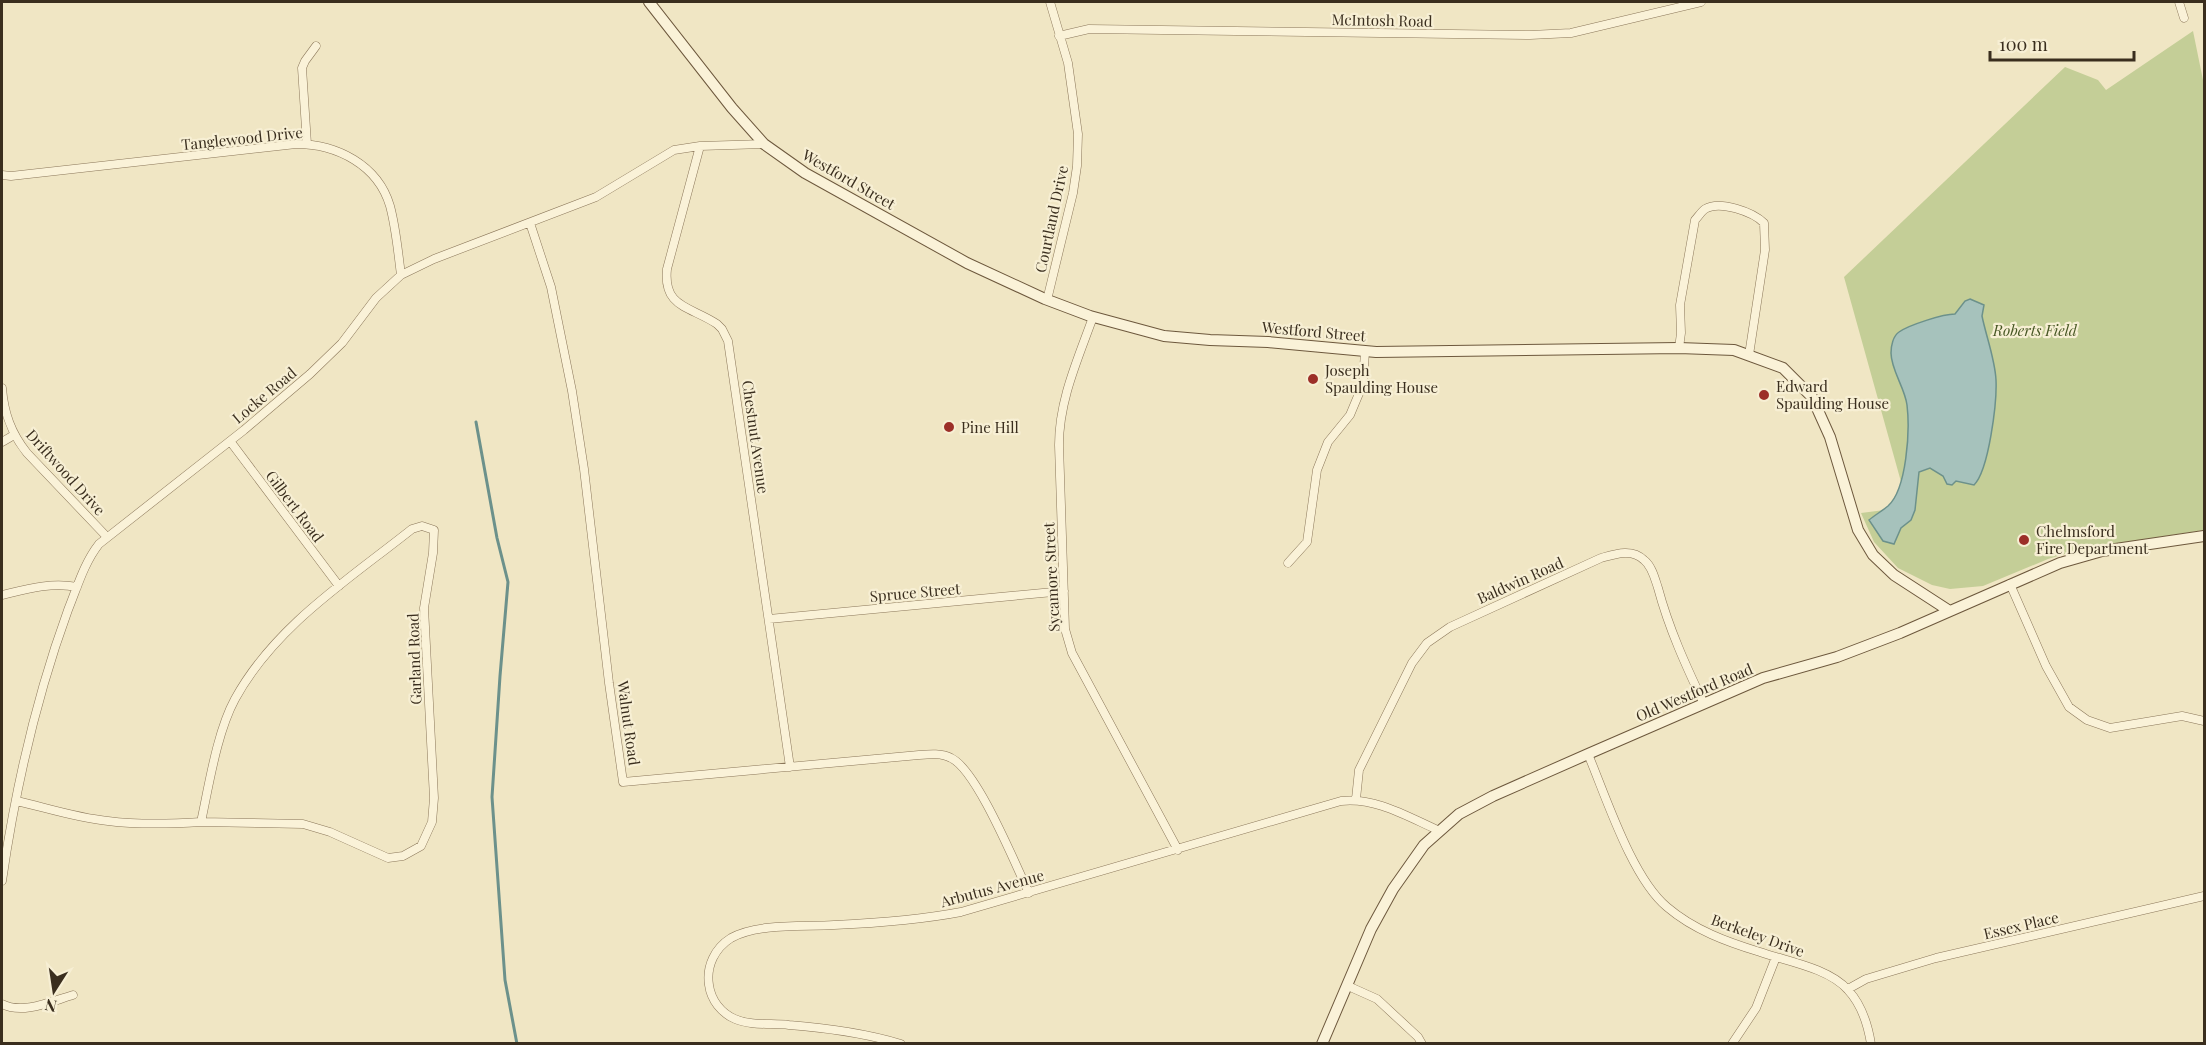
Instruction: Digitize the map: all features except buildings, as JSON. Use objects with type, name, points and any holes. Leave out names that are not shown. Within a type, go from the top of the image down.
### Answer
[{"type":"main road","name":"Westford Street","points":[[648,2],[732,108],[764,144],[805,173],[967,264],[1047,300],[1093,317],[1164,336],[1365,351],[1679,348],[1734,350],[1783,368],[1812,397],[1830,437],[1857,530],[1873,555],[1894,575],[1948,610]]},
{"type":"main road","name":"Old Westford Road","points":[[1322,1044],[1371,929],[1393,889],[1424,845],[1459,814],[1493,796],[1763,678],[1837,657],[1900,633],[1948,610],[2060,563],[2102,551],[2205,536]]},
{"type":"street","name":"Courtland Drive","points":[[1047,300],[1074,193],[1078,134],[1068,63],[1050,2]]},
{"type":"street","name":"McIntosh Road","points":[[1059,36],[1089,29],[1540,35],[1571,33],[1701,2]]},
{"type":"street","points":[[2179,2],[2184,18]]},
{"type":"street","points":[[307,144],[302,68],[316,45]]},
{"type":"street","name":"Tanglewood Drive","points":[[2,175],[11,176],[307,144],[342,152],[367,169],[377,180],[389,205],[401,275]]},
{"type":"street","name":"Locke Road","points":[[2,881],[17,801],[53,651],[77,586],[93,552],[107,537],[293,389],[342,343],[376,298],[401,275],[434,259],[596,197],[681,148],[764,144]]},
{"type":"street","name":"Chestnut Avenue","points":[[700,146],[667,269],[666,286],[671,298],[717,324],[728,341],[790,767]]},
{"type":"street","points":[[1679,348],[1680,305],[1695,220],[1704,210],[1716,206],[1756,215],[1764,223],[1765,250],[1749,355]]},
{"type":"street","name":"Walnut Road","points":[[530,223],[551,287],[572,391],[584,469],[623,782],[944,754],[961,764],[979,792],[1029,893]]},
{"type":"street","name":"Sycamore Street","points":[[1093,317],[1066,392],[1060,419],[1065,629],[1072,653],[1178,850]]},
{"type":"street","points":[[1288,563],[1307,542],[1317,470],[1328,442],[1350,414],[1363,384],[1365,351]]},
{"type":"street","name":"Driftwood Drive","points":[[2,388],[7,418],[14,435],[27,453],[107,537]]},
{"type":"street","points":[[2,442],[14,435]]},
{"type":"street","name":"Gilbert Road","points":[[230,441],[339,586]]},
{"type":"street","name":"Garland Road","points":[[17,801],[108,821],[159,825],[201,822],[303,824],[330,832],[388,858],[403,856],[421,846],[432,822],[434,798],[424,608],[433,553],[434,530],[422,526],[412,529],[300,617],[267,651],[235,699],[226,721],[201,822]]},
{"type":"street","name":"Baldwin Road","points":[[1356,799],[1359,770],[1412,663],[1427,643],[1450,627],[1601,558],[1623,552],[1637,554],[1646,561],[1653,573],[1668,624],[1704,704]]},
{"type":"street","points":[[2,595],[48,584],[77,586]]},
{"type":"street","points":[[2010,584],[2046,666],[2070,707],[2087,720],[2110,728],[2182,716],[2205,721]]},
{"type":"street","name":"Spruce Street","points":[[769,619],[1064,591]]},
{"type":"street","name":"Berkeley Drive","points":[[1588,754],[1632,857],[1647,886],[1659,899],[1684,921],[1717,938],[1828,975],[1848,989],[1867,1024],[1871,1044]]},
{"type":"street","name":"Arbutus Avenue","points":[[902,1044],[854,1032],[747,1023],[733,1018],[720,1009],[712,997],[708,975],[711,961],[724,944],[736,936],[751,931],[926,918],[978,908],[1341,801],[1356,799],[1371,802],[1440,831]]},
{"type":"street","name":"Essex Place","points":[[1848,989],[1866,979],[1936,958],[2205,896]]},
{"type":"street","points":[[1732,1044],[1756,1008],[1776,957]]},
{"type":"street","points":[[1348,986],[1377,999],[1418,1037],[1422,1044]]},
{"type":"street","points":[[2,1004],[32,1007],[73,995]]},
{"type":"green space","name":"Roberts Field","points":[[2193,31],[2204,85],[2204,530],[2081,549],[2048,559],[1983,586],[1950,589],[1932,585],[1898,568],[1874,542],[1861,513],[1908,507],[1844,277],[2065,67],[2098,80],[2106,90]]},
{"type":"water","points":[[1970,299],[1984,305],[1982,316],[1996,380],[1993,419],[1984,465],[1974,485],[1956,481],[1952,485],[1947,484],[1943,476],[1930,468],[1919,472],[1915,510],[1911,520],[1901,528],[1894,544],[1883,541],[1869,520],[1888,506],[1899,487],[1906,458],[1908,429],[1907,405],[1892,359],[1893,341],[1897,334],[1910,326],[1955,314],[1965,301]]},
{"type":"waterway","points":[[476,422],[497,538],[508,582],[492,797],[505,980],[517,1044]]},
{"type":"place","name":"Joseph Spaulding House","points":[[1313,379]]},
{"type":"place","name":"Edward Spaulding House","points":[[1764,395]]},
{"type":"place","name":"Pine Hill","points":[[949,427]]},
{"type":"place","name":"Chelmsford Fire Department","points":[[2024,540]]}]
